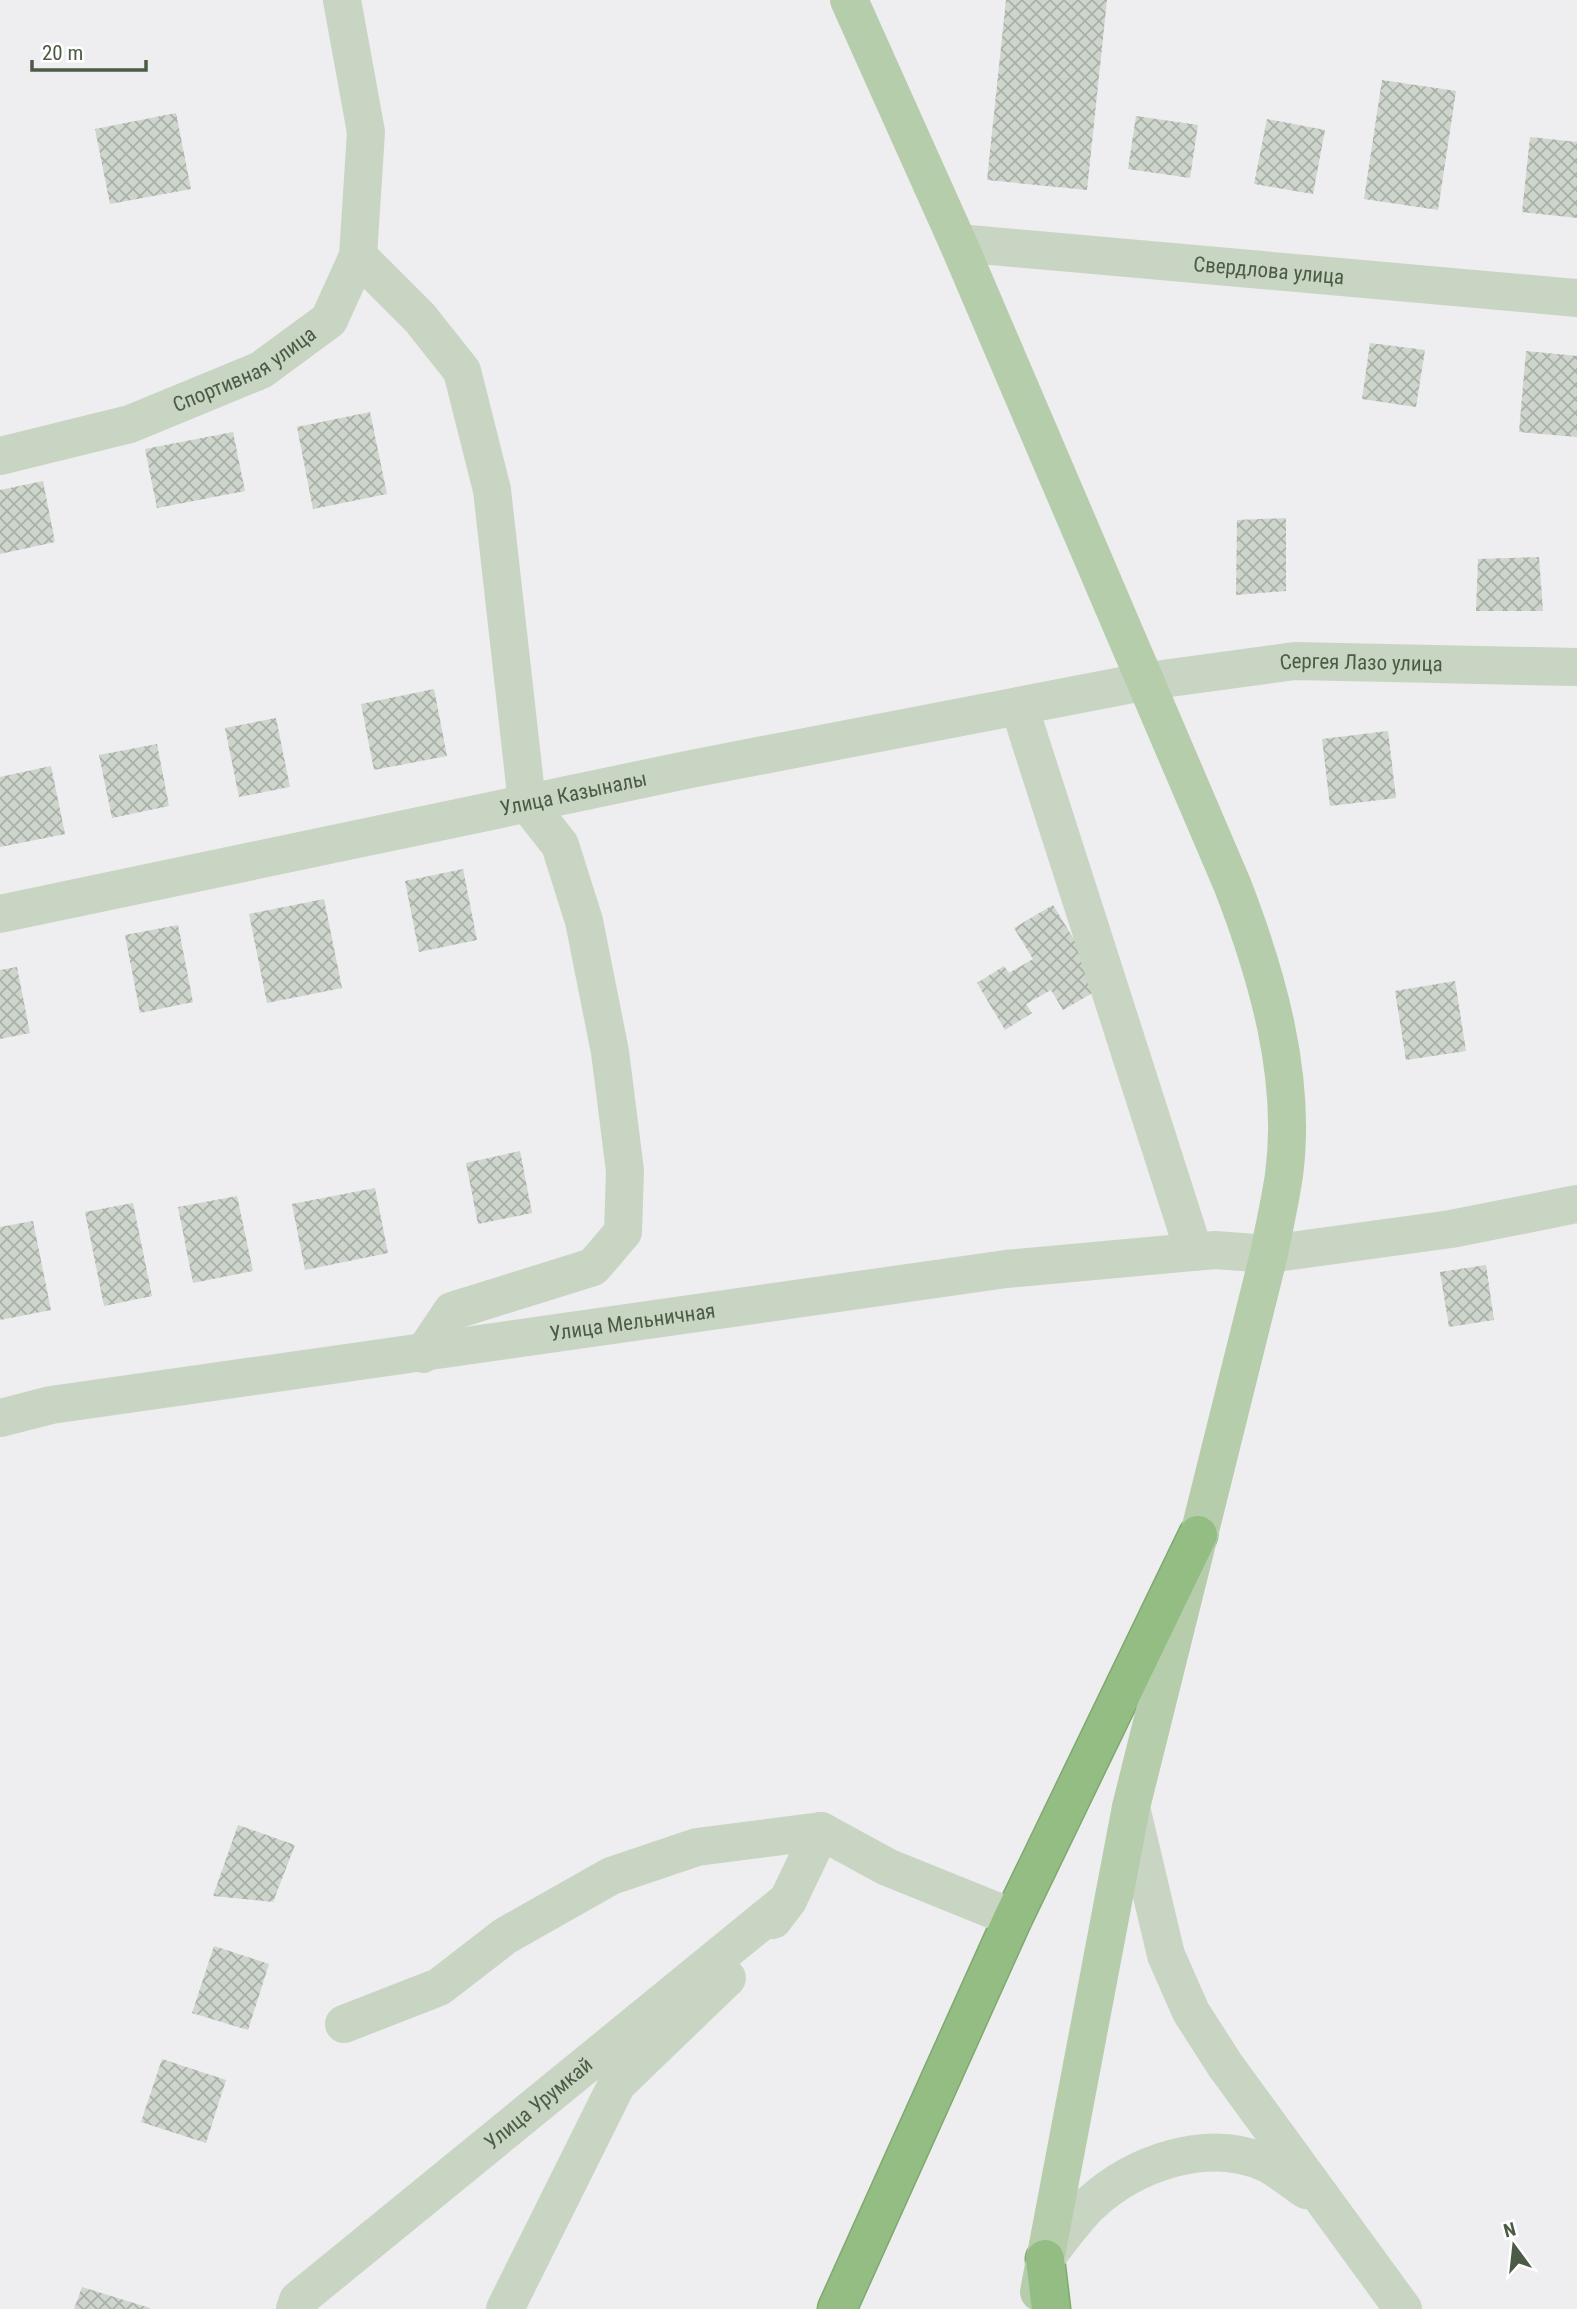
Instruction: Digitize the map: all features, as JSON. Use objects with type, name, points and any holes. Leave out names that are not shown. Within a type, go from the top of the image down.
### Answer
[{"type":"highway","points":[[837,2309],[1013,1918],[1198,1535]]},
{"type":"highway","points":[[1045,2259],[1051,2309]]},
{"type":"main road","points":[[849,0],[958,243],[1148,681],[1260,958],[1276,1030],[1284,1090],[1284,1174],[1269,1254],[1130,1807],[1035,2309]]},
{"type":"street","name":"Спортивная улица","points":[[0,456],[130,424],[261,370],[329,320],[358,256],[366,132],[342,0]]},
{"type":"street","name":"Свердлова улица","points":[[958,243],[1577,298]]},
{"type":"street","points":[[358,256],[420,318],[462,372],[492,490],[527,803],[560,845],[583,921],[610,1052],[625,1171],[624,1232],[593,1267],[452,1311],[423,1354]]},
{"type":"street","name":"Сергея Лазо улица","points":[[1148,681],[1295,661],[1577,667]]},
{"type":"street","name":"Улица Казыналы","points":[[0,914],[527,803],[1148,681]]},
{"type":"street","points":[[1019,706],[1194,1252]]},
{"type":"street","name":"Улица Мельничная","points":[[0,1418],[51,1405],[1006,1269],[1194,1252],[1269,1254],[1451,1229],[1577,1204]]},
{"type":"street","points":[[1130,1807],[1166,1955],[1191,2012],[1225,2065],[1403,2309]]},
{"type":"street","points":[[344,2024],[439,1987],[505,1936],[611,1876],[697,1847],[821,1831],[887,1867],[1013,1918]]},
{"type":"street","points":[[505,2309],[617,2084],[722,1985],[788,1900],[821,1831]]},
{"type":"street","name":"Улица Урумкай","points":[[295,2309],[298,2300],[788,1900]]},
{"type":"street","points":[[1045,2259],[1088,2206],[1124,2177],[1169,2158],[1220,2152],[1266,2163],[1325,2203]]},
{"type":"building","points":[[1006,0],[1107,0],[1087,190],[987,180]]},
{"type":"building","points":[[1382,80],[1456,91],[1438,210],[1364,199]]},
{"type":"building","points":[[176,113],[191,189],[110,204],[95,129]]},
{"type":"building","points":[[1136,116],[1198,125],[1190,178],[1128,169]]},
{"type":"building","points":[[1267,119],[1325,130],[1313,194],[1254,184]]},
{"type":"building","points":[[1530,137],[1577,142],[1577,218],[1522,212]]},
{"type":"building","points":[[1370,343],[1425,350],[1416,407],[1362,399]]},
{"type":"building","points":[[1526,351],[1577,356],[1577,437],[1519,432]]},
{"type":"building","points":[[370,412],[387,494],[313,509],[297,427]]},
{"type":"building","points":[[233,432],[245,491],[157,508],[145,449]]},
{"type":"building","points":[[43,481],[55,542],[0,554],[0,490]]},
{"type":"building","points":[[1286,518],[1286,591],[1236,595],[1237,520]]},
{"type":"building","points":[[1539,557],[1543,611],[1476,611],[1478,559]]},
{"type":"building","points":[[434,689],[447,756],[374,770],[361,704]]},
{"type":"building","points":[[276,718],[290,787],[239,797],[225,728]]},
{"type":"building","points":[[1388,731],[1396,798],[1330,806],[1322,739]]},
{"type":"building","points":[[157,744],[169,806],[112,818],[99,755]]},
{"type":"building","points":[[51,766],[65,834],[0,847],[0,777]]},
{"type":"building","points":[[463,869],[477,940],[419,952],[405,881]]},
{"type":"building","points":[[324,899],[342,988],[267,1003],[249,914]]},
{"type":"building","points":[[1053,905],[1103,987],[1063,1010],[1051,990],[1026,1004],[1032,1013],[1005,1030],[977,983],[1004,966],[1009,973],[1033,959],[1014,928]]},
{"type":"building","points":[[178,925],[193,1002],[140,1013],[125,935]]},
{"type":"building","points":[[17,967],[30,1033],[0,1039],[0,970]]},
{"type":"building","points":[[1455,981],[1466,1051],[1406,1060],[1395,991]]},
{"type":"building","points":[[520,1151],[532,1213],[478,1224],[466,1163]]},
{"type":"building","points":[[375,1188],[388,1253],[305,1270],[292,1204]]},
{"type":"building","points":[[237,1196],[253,1271],[193,1283],[178,1207]]},
{"type":"building","points":[[133,1203],[152,1296],[104,1306],[85,1212]]},
{"type":"building","points":[[33,1221],[51,1310],[0,1320],[0,1227]]},
{"type":"building","points":[[1486,1265],[1494,1320],[1449,1327],[1440,1272]]},
{"type":"building","points":[[238,1825],[295,1845],[273,1902],[213,1896]]},
{"type":"building","points":[[214,1946],[269,1964],[248,2030],[192,2013]]},
{"type":"building","points":[[162,2059],[226,2080],[206,2143],[141,2122]]},
{"type":"building","points":[[82,2287],[150,2308],[150,2309],[74,2309]]}]
